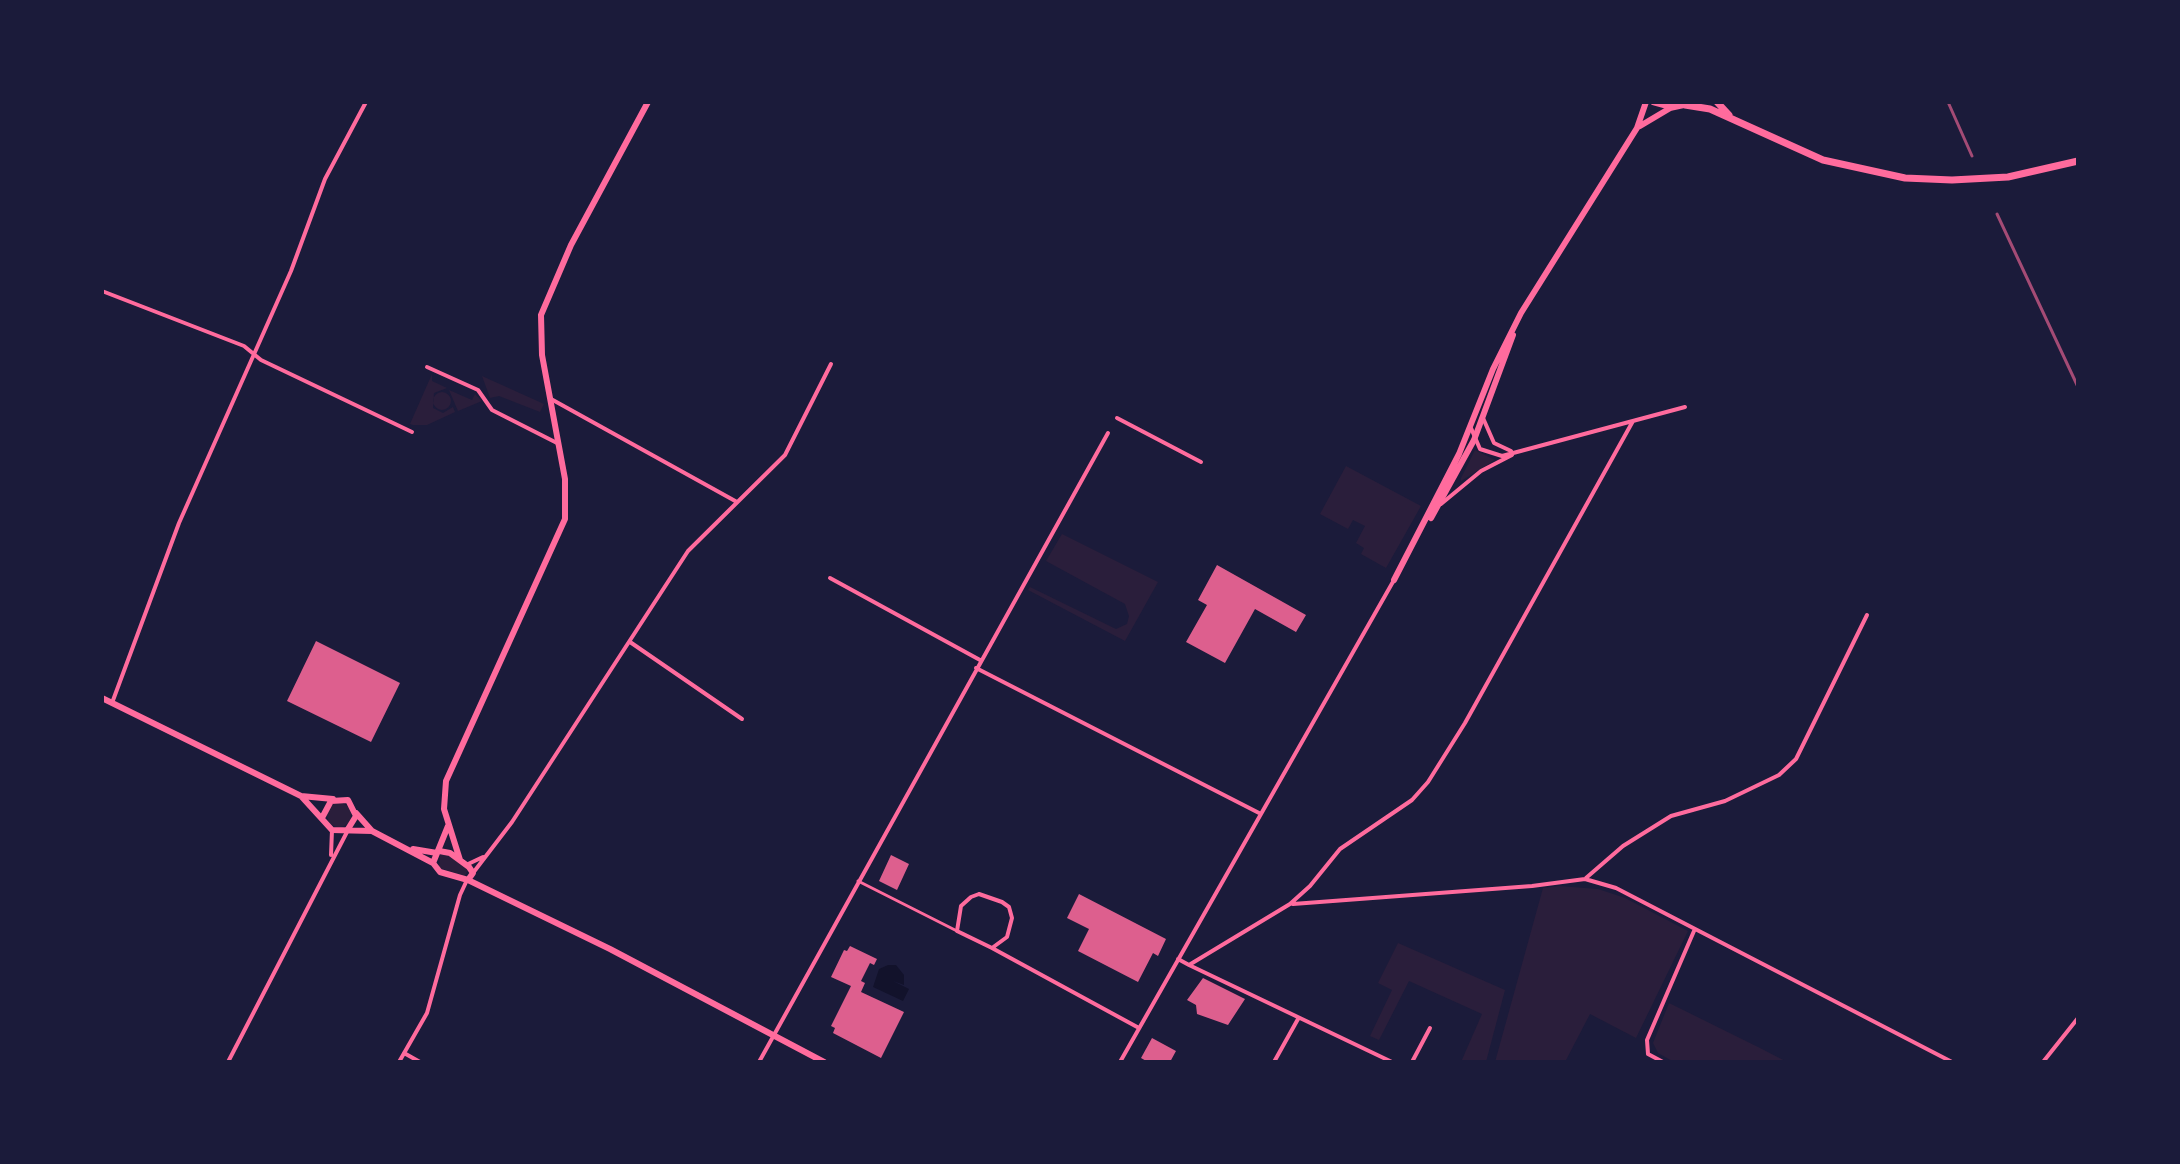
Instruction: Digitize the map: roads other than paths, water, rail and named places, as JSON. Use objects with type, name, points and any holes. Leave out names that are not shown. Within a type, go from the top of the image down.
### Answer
[{"type":"main road","points":[[1654,102],[1672,107],[1687,103],[1697,105],[1823,160],[1905,178],[1952,180],[2008,177],[2078,161]]},
{"type":"main road","points":[[1717,102],[1734,120]]},
{"type":"street","points":[[112,703],[168,550],[310,224],[325,179],[366,102]]},
{"type":"street","points":[[470,877],[448,826],[443,805],[446,781],[563,528],[566,491],[540,331],[546,296],[648,102]]},
{"type":"street","points":[[1414,545],[1471,428],[1493,369],[1517,321],[1637,128],[1646,102]]},
{"type":"street","points":[[1637,128],[1672,107]]},
{"type":"street","points":[[102,291],[244,346],[254,354],[412,432]]},
{"type":"street","points":[[1120,1062],[1439,506],[1474,440],[1517,321]]},
{"type":"street","points":[[399,1062],[427,1013],[460,895],[470,877],[512,822],[688,551],[785,455],[831,364]]},
{"type":"street","points":[[427,367],[478,390],[492,410],[560,445]]},
{"type":"street","points":[[551,399],[737,502]]},
{"type":"street","points":[[1471,428],[1474,440],[1486,454],[1502,456],[1685,407]]},
{"type":"street","points":[[1117,418],[1201,462]]},
{"type":"street","points":[[1483,418],[1494,443],[1507,451],[1521,450]]},
{"type":"street","points":[[1189,965],[1290,904],[1310,886],[1340,849],[1412,800],[1428,782],[1486,687],[1633,421]]},
{"type":"street","points":[[759,1062],[1108,433]]},
{"type":"street","points":[[1439,506],[1481,471],[1521,450]]},
{"type":"street","points":[[830,578],[980,660]]},
{"type":"street","points":[[1585,879],[1623,846],[1671,816],[1725,801],[1779,775],[1796,759],[1867,615]]},
{"type":"street","points":[[630,642],[742,719]]},
{"type":"street","points":[[976,668],[1261,814]]},
{"type":"street","points":[[102,698],[301,796],[323,816],[332,830],[331,857]]},
{"type":"street","points":[[301,796],[348,800],[372,831]]},
{"type":"street","points":[[323,816],[326,805],[333,799]]},
{"type":"street","points":[[228,1062],[356,813]]},
{"type":"street","points":[[433,863],[448,826]]},
{"type":"street","points":[[332,830],[372,831],[433,863],[440,872],[456,878],[470,877],[824,1062]]},
{"type":"street","points":[[407,848],[447,851],[463,862],[486,857]]},
{"type":"street","points":[[456,878],[460,895]]},
{"type":"street","points":[[1290,904],[1585,879],[1616,888],[1952,1062]]},
{"type":"street","points":[[858,881],[992,948],[1139,1028]]},
{"type":"street","points":[[957,931],[958,911],[971,897],[988,895],[1009,907],[1011,927],[1007,937],[992,948]]},
{"type":"street","points":[[1663,1062],[1648,1054],[1647,1040],[1695,930]]},
{"type":"street","points":[[1178,959],[1392,1062]]},
{"type":"street","points":[[2043,1062],[2078,1018]]},
{"type":"street","points":[[1274,1062],[1298,1019]]},
{"type":"street","points":[[1412,1062],[1430,1028]]},
{"type":"street","points":[[404,1053],[420,1062]]},
{"type":"railway","points":[[1948,102],[1972,156]]},
{"type":"railway","points":[[1997,214],[2078,387]]}]
